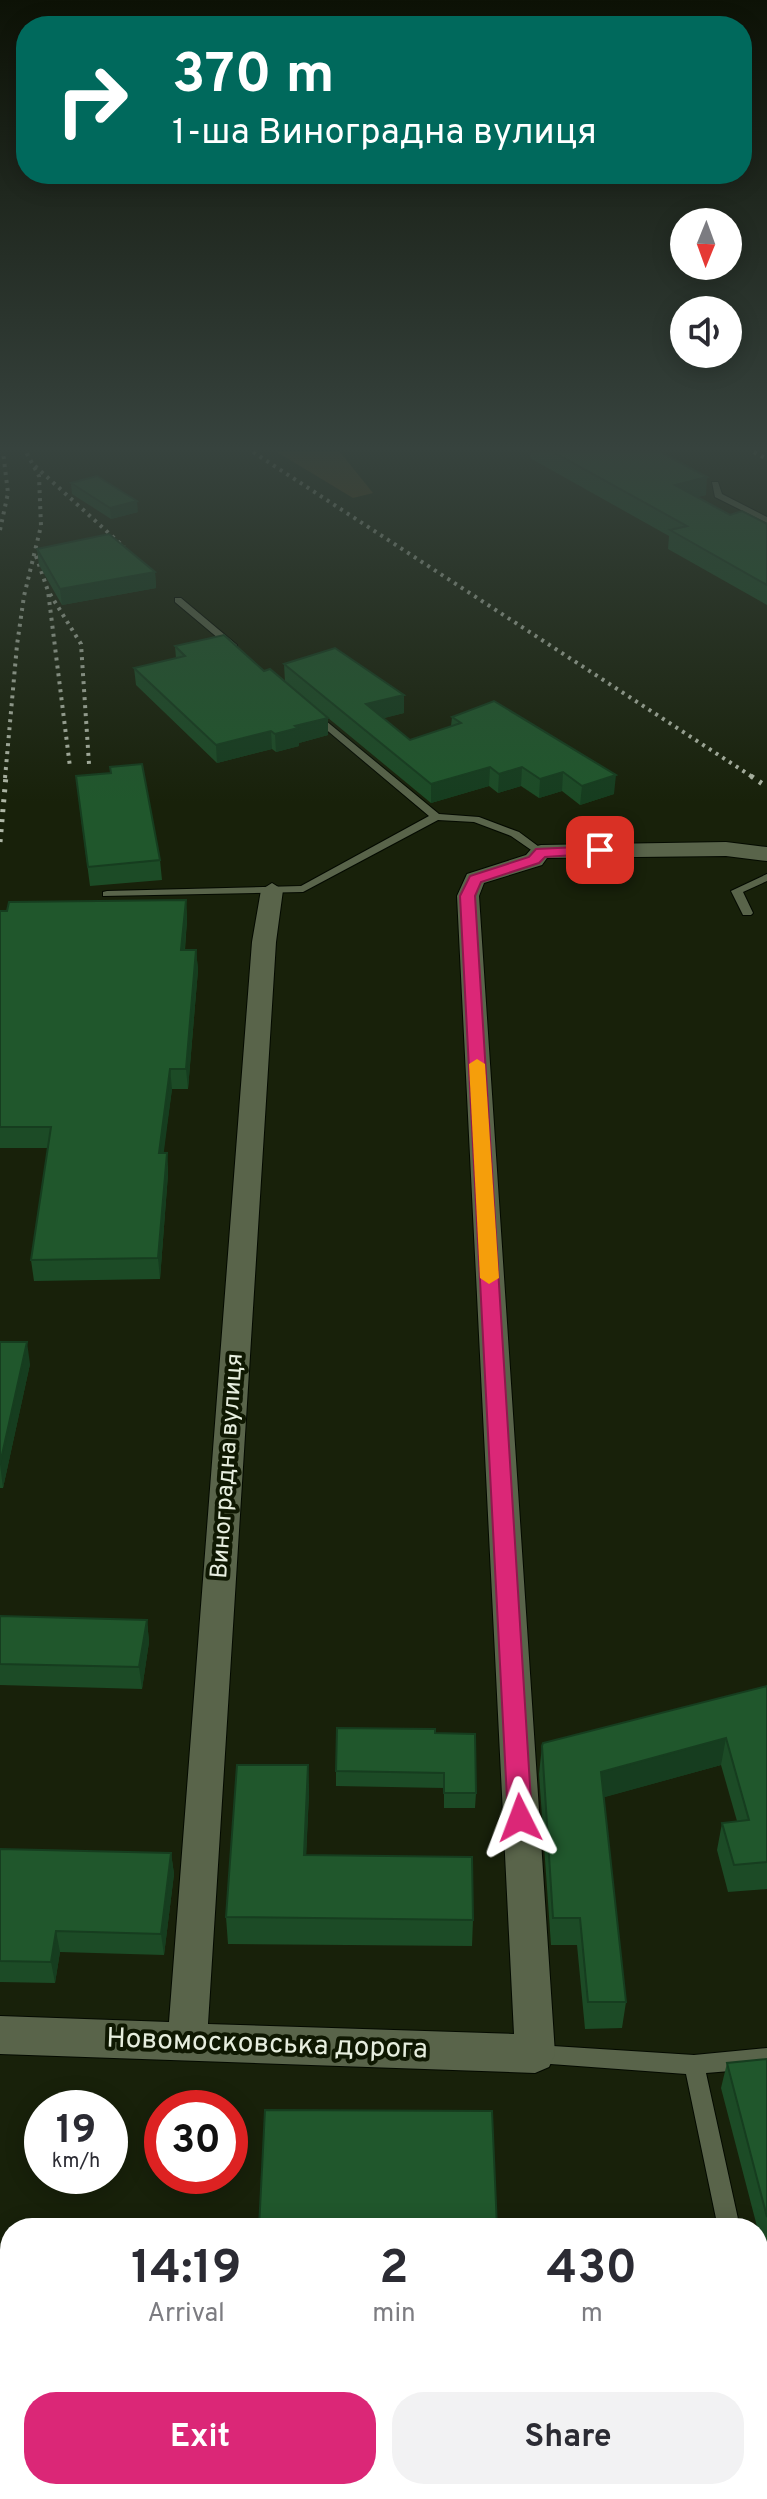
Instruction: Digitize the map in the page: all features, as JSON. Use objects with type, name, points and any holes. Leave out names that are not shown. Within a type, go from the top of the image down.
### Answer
[{"type":"street","points":[[535,2054],[532,1755],[468,896],[475,879],[534,860],[541,852],[726,849],[767,854]]},
{"type":"street","name":"Виноградна вулиця","points":[[187,2043],[264,942],[272,890]]},
{"type":"street","name":"Новомосковська дорога","points":[[0,2035],[535,2054]]},
{"type":"lane","points":[[178,600],[248,659]]},
{"type":"lane","points":[[307,708],[436,817]]},
{"type":"lane","points":[[107,894],[303,889],[436,817],[475,819],[515,834],[541,852]]},
{"type":"lane","points":[[747,913],[737,891],[767,877]]},
{"type":"lane","points":[[535,2054],[694,2065],[767,2058]]},
{"type":"lane","points":[[694,2065],[727,2218]]},
{"type":"building","points":[[48,569],[151,569],[155,572],[60,589]]},
{"type":"building","points":[[738,569],[767,569],[767,585]]},
{"type":"building","points":[[224,635],[264,671],[270,669],[328,718],[275,734],[271,731],[216,745],[134,668],[185,656],[175,646]]},
{"type":"building","points":[[335,648],[404,695],[366,704],[410,740],[461,723],[452,717],[494,701],[616,775],[582,786],[563,772],[540,779],[522,767],[499,774],[490,767],[431,784],[284,664]]},
{"type":"building","points":[[142,764],[160,860],[88,867],[76,776],[111,773],[110,767]]},
{"type":"building","points":[[186,900],[181,950],[196,950],[186,1069],[170,1069],[159,1153],[167,1153],[158,1258],[31,1260],[51,1127],[0,1127],[0,911],[7,911],[9,902]]},
{"type":"building","points":[[0,1342],[27,1342],[0,1464]]},
{"type":"building","points":[[0,1616],[147,1620],[139,1667],[0,1664]]},
{"type":"building","points":[[767,1686],[767,1862],[734,1865],[722,1823],[749,1820],[726,1738],[601,1772],[626,2002],[588,2002],[580,1918],[553,1918],[543,1743]]},
{"type":"building","points":[[337,1728],[435,1729],[435,1733],[475,1734],[476,1793],[444,1793],[444,1773],[336,1771]]},
{"type":"building","points":[[237,1765],[308,1765],[304,1855],[472,1857],[473,1920],[226,1917]]},
{"type":"building","points":[[0,1849],[171,1853],[161,1934],[56,1931],[51,1962],[0,1961]]},
{"type":"building","points":[[767,2059],[767,2217],[727,2063]]},
{"type":"building","points":[[265,2110],[492,2111],[497,2218],[260,2218]]},
{"type":"railway","points":[[5,778],[17,645],[31,569]]},
{"type":"railway","points":[[40,569],[48,591],[70,767]]},
{"type":"railway","points":[[432,569],[752,777]]},
{"type":"railway","points":[[50,594],[81,644],[89,764]]},
{"type":"railway","points":[[0,842],[6,776]]},
{"type":"railway","points":[[752,777],[767,787]]},
{"type":"slow traffic","points":[[477,1064],[489,1278]]},
{"type":"route","points":[[520,1818],[468,896],[475,879],[534,860],[541,852],[600,850]]}]
